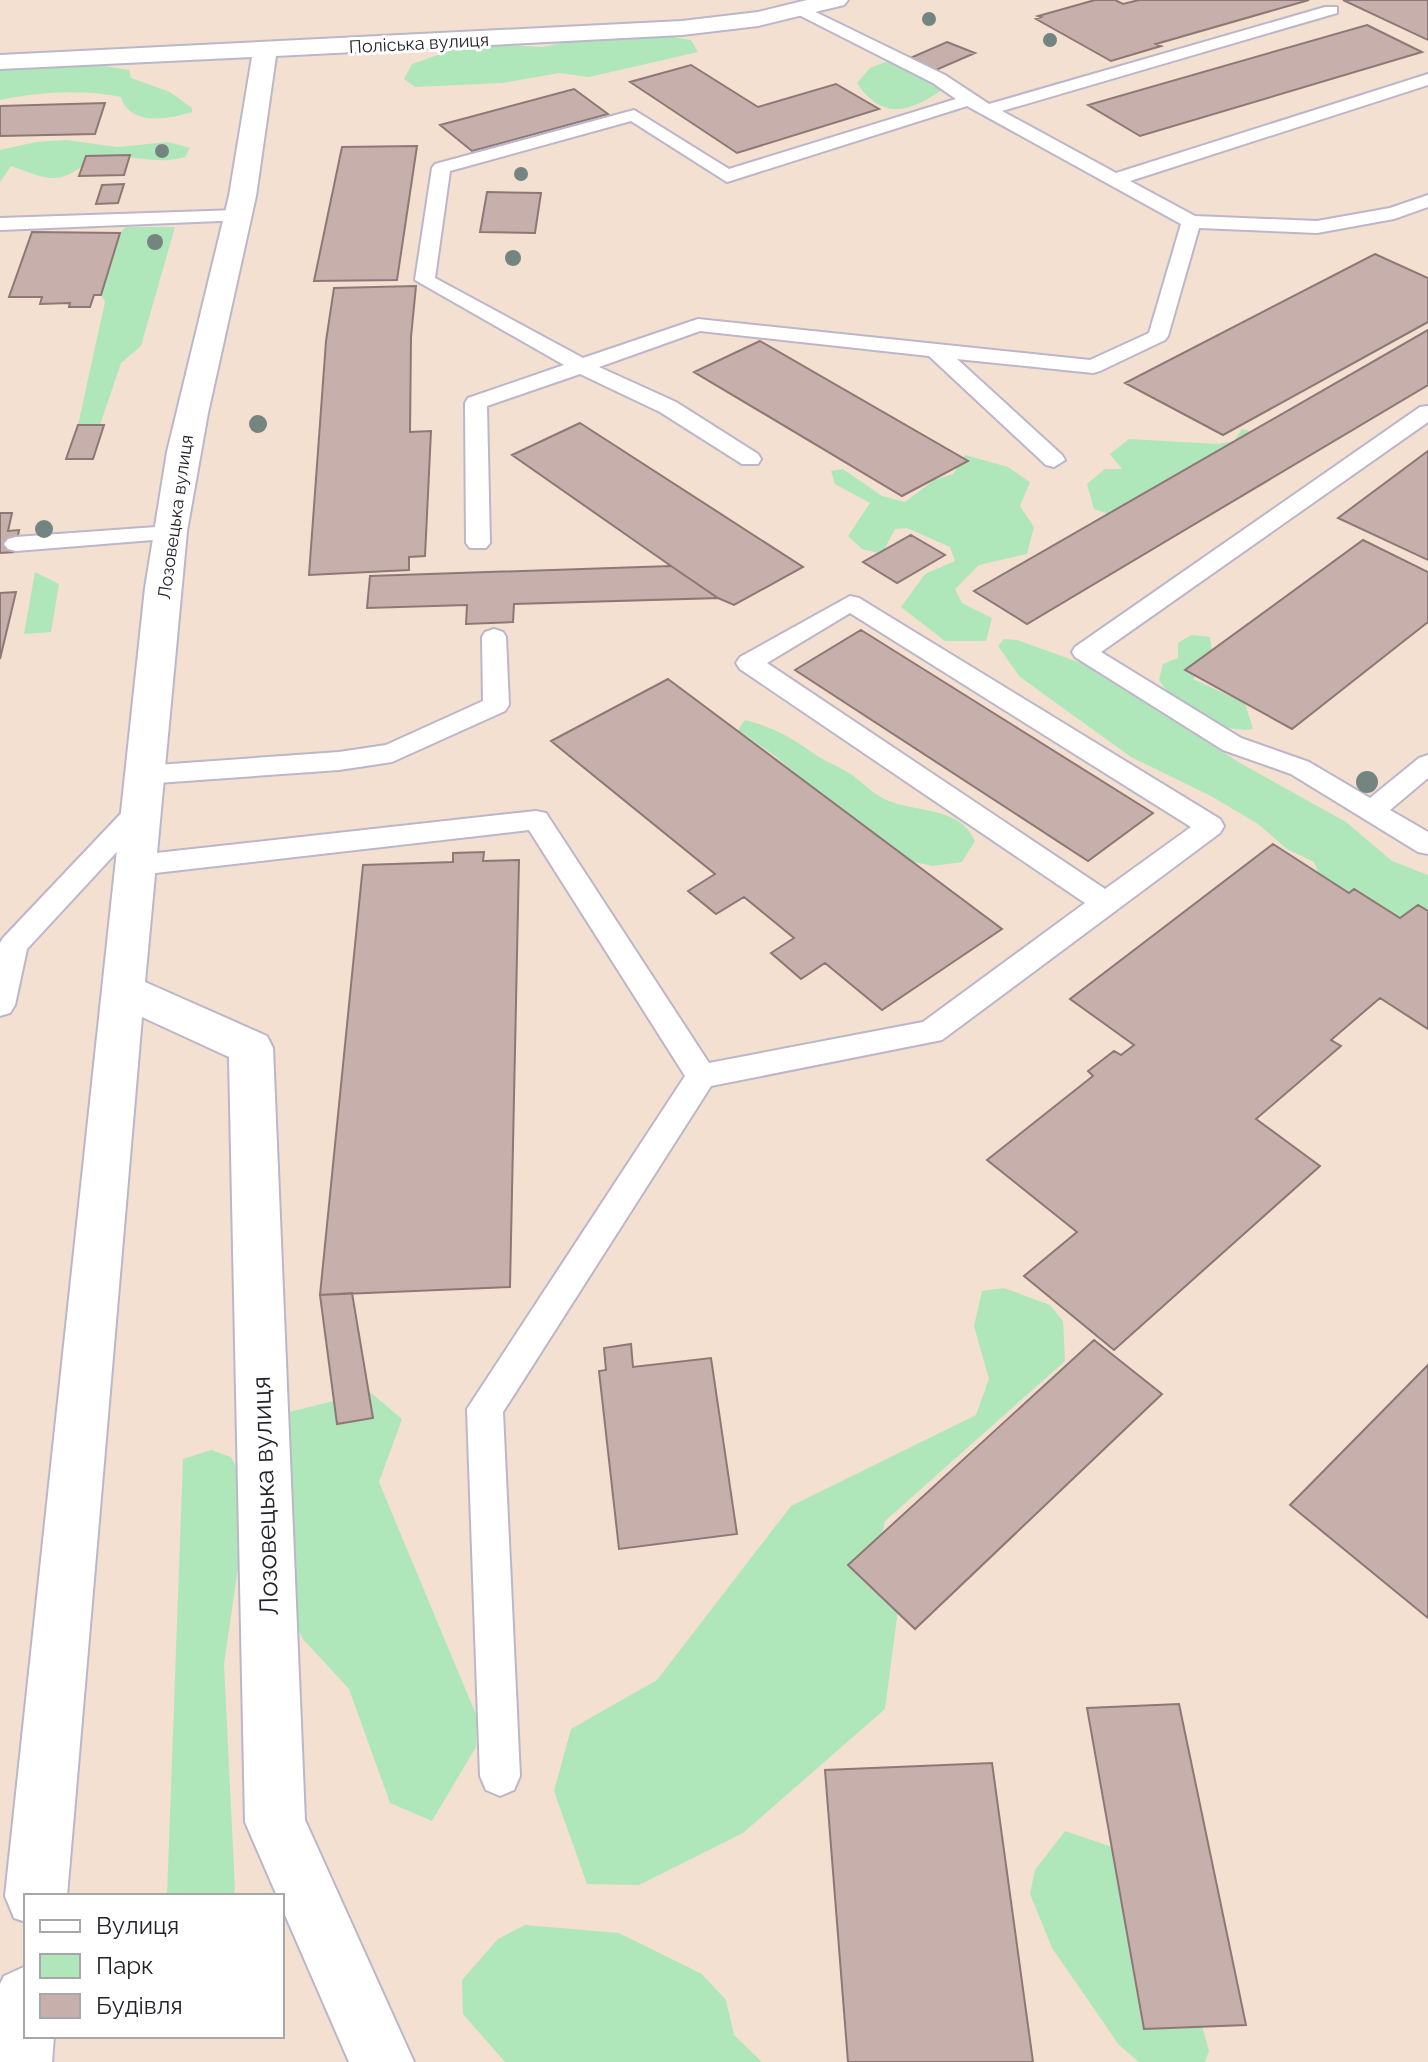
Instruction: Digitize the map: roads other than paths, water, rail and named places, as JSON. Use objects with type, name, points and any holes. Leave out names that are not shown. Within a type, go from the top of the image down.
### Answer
[{"type":"street","name":"Поліська вулиця","points":[[0,62],[666,30],[758,19],[836,0]]},
{"type":"street","name":"Лозовецька вулиця","points":[[36,1894],[123,990],[138,865],[142,792],[170,533],[185,436],[238,216],[265,50]]},
{"type":"street","name":"Лозовецька вулиця","points":[[123,990],[251,1048],[275,1822],[382,2062]]},
{"type":"lane","points":[[799,9],[939,79],[978,105],[1191,222],[1317,227],[1394,213],[1428,201]]},
{"type":"lane","points":[[750,459],[668,407],[581,366],[425,280],[441,168],[634,115],[727,176],[1331,10]]},
{"type":"lane","points":[[1114,180],[1428,79]]},
{"type":"lane","points":[[0,224],[238,216]]},
{"type":"lane","points":[[478,543],[476,403],[698,325],[1093,367],[1158,336],[1191,222]]},
{"type":"lane","points":[[935,350],[1054,460]]},
{"type":"lane","points":[[1428,412],[1084,652],[1232,744],[1300,768],[1428,845]]},
{"type":"lane","points":[[16,544],[170,533]]},
{"type":"lane","points":[[500,1776],[485,1409],[701,1076],[931,1032],[1210,826],[850,603],[749,663],[1105,903]]},
{"type":"lane","points":[[0,1005],[13,945],[142,792],[392,753],[496,705],[494,637]]},
{"type":"lane","points":[[1371,811],[1428,764]]},
{"type":"lane","points":[[138,865],[536,820],[701,1076]]}]
